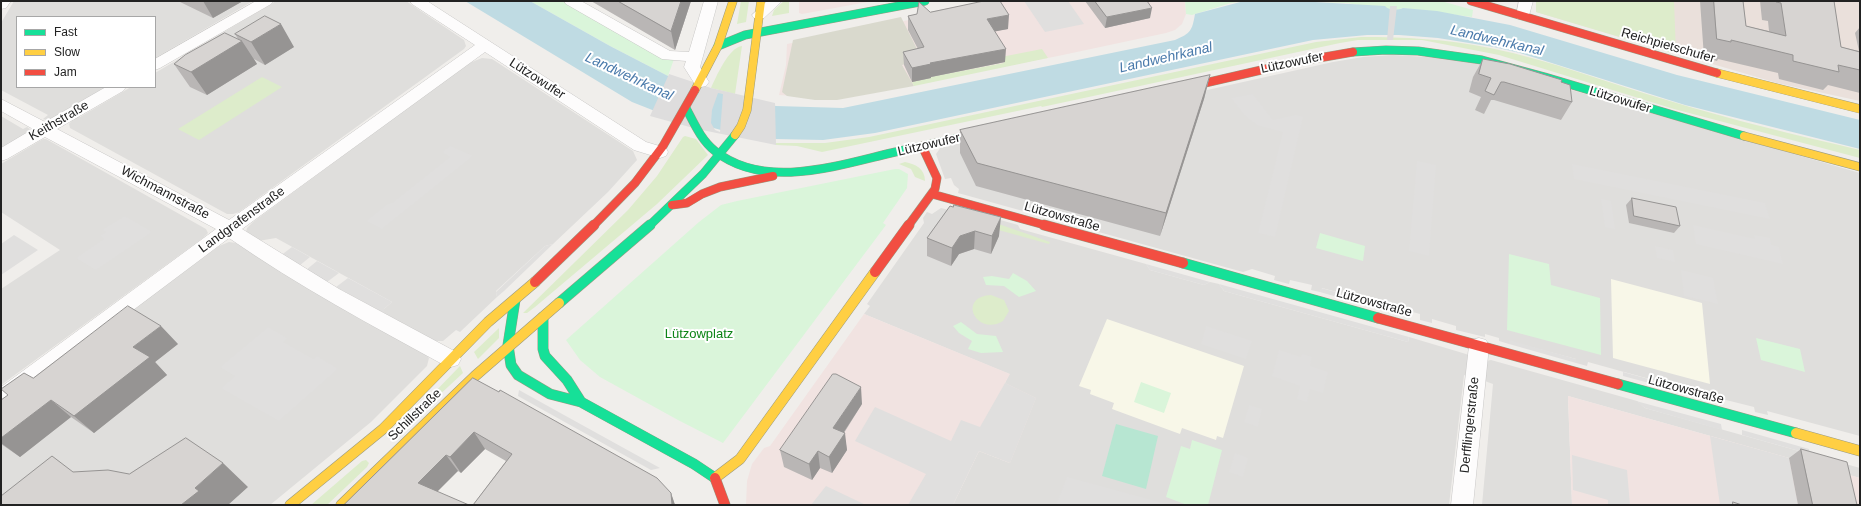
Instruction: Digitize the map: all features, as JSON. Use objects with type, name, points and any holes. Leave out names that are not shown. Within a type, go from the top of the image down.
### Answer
[{"type":"main road","points":[[451,359],[488,322],[515,300],[593,226],[635,183],[660,152],[700,83],[718,46],[734,1]]},
{"type":"main road","points":[[718,46],[736,37],[757,32],[925,1]]},
{"type":"main road","name":"Reichpietschufer","points":[[1471,1],[1692,67],[1860,109]]},
{"type":"main road","points":[[508,345],[633,241],[672,205],[721,155],[734,137],[744,119],[749,97],[760,8]]},
{"type":"main road","name":"Lützowufer","points":[[1171,90],[1300,61],[1361,50],[1390,49],[1458,54],[1489,60],[1525,70],[1667,115],[1860,167]]},
{"type":"main road","name":"Lützowufer","points":[[686,108],[697,130],[708,146],[721,155],[745,166],[802,171],[831,167],[999,128]]},
{"type":"main road","points":[[715,478],[740,459],[937,186],[937,178],[922,146]]},
{"type":"main road","points":[[672,205],[687,203],[702,194],[720,187],[802,171]]},
{"type":"main road","name":"Lützowstraße","points":[[932,194],[1860,451]]},
{"type":"main road","points":[[515,300],[508,345],[511,365],[518,375],[550,394],[581,402],[694,464],[715,478],[725,505]]},
{"type":"main road","points":[[543,316],[543,349],[545,356],[567,380],[581,402]]},
{"type":"main road","name":"Schillstraße","points":[[341,505],[508,345]]},
{"type":"main road","name":"Schillstraße","points":[[290,505],[383,429],[451,359]]},
{"type":"street","points":[[1,5],[4,1]]},
{"type":"street","points":[[156,65],[266,1]]},
{"type":"street","name":"Lützowufer","points":[[417,1],[640,146],[660,152]]},
{"type":"street","points":[[571,1],[667,56],[694,57]]},
{"type":"street","points":[[700,83],[692,67],[710,1]]},
{"type":"street","points":[[760,8],[775,1]]},
{"type":"street","points":[[1523,16],[1526,1]]},
{"type":"street","name":"Landgrafenstraße","points":[[1,398],[229,229],[485,45]]},
{"type":"street","name":"Keithstraße","points":[[1,155],[116,88]]},
{"type":"street","name":"Wichmannstraße","points":[[1,104],[219,222],[239,237],[330,292],[451,359]]},
{"type":"street","name":"Derfflingerstraße","points":[[1462,505],[1479,346]]},
{"type":"shaded area","points":[[14,1],[253,1],[156,57],[156,16],[16,16],[16,88],[104,88],[53,119],[47,120],[43,119],[48,115],[1,90],[1,23]]},
{"type":"shaded area","points":[[276,1],[406,1],[464,40],[466,46],[464,49],[239,212],[233,214],[227,214],[70,128],[69,124],[77,115],[80,117],[129,88],[156,88],[156,72]]},
{"type":"shaded area","points":[[799,1],[873,1],[802,14],[799,13]]},
{"type":"shaded area","points":[[1005,1],[1185,1],[1186,14],[1182,24],[1175,30],[1166,33],[1058,56],[857,95],[824,98],[779,95],[786,65],[787,44]]},
{"type":"shaded area","points":[[1024,1],[1068,1],[1084,24],[1045,32]]},
{"type":"shaded area","points":[[1536,1],[1860,1],[1860,101],[1777,83],[1536,12]]},
{"type":"shaded area","points":[[901,17],[922,59],[902,65],[914,86],[837,100],[815,100],[787,96],[782,92],[793,40]]},
{"type":"shaded area","points":[[1393,55],[1444,58],[1481,64],[1860,173],[1860,436],[1767,411],[1768,415],[1755,412],[1754,407],[1714,397],[1714,401],[1701,397],[1700,393],[1588,362],[1587,366],[1576,363],[1576,359],[1509,341],[1509,344],[1499,341],[1499,338],[1485,334],[1485,337],[1456,330],[1456,326],[1432,319],[1432,323],[1420,320],[1420,314],[1363,299],[1362,304],[1351,301],[1351,296],[1322,288],[1320,292],[1311,290],[1312,285],[1290,280],[1289,284],[1274,280],[1275,276],[1252,269],[1243,272],[958,193],[959,189],[954,185],[951,178],[945,179],[936,154],[941,147],[1014,133],[1333,62],[1363,57]]},
{"type":"shaded area","points":[[482,58],[492,59],[633,151],[637,160],[608,192],[553,244],[545,246],[496,291],[497,297],[460,332],[456,330],[443,341],[435,341],[384,313],[384,309],[392,302],[276,238],[258,241],[246,232],[247,228],[253,222],[467,64]]},
{"type":"shaded area","points":[[1253,94],[1273,120],[1296,115],[1303,117],[1275,237],[1258,233],[1283,132],[1257,125],[1244,115],[1231,98]]},
{"type":"shaded area","points":[[1,116],[23,129],[27,127],[31,130],[1,149]]},
{"type":"shaded area","points":[[43,139],[46,139],[206,229],[208,233],[1,385],[1,289],[60,250],[1,212],[1,164]]},
{"type":"shaded area","points":[[450,146],[473,156],[382,229],[366,221],[386,205],[392,203],[450,157],[442,152]]},
{"type":"shaded area","points":[[1417,161],[1436,165],[1429,256],[1409,251]]},
{"type":"shaded area","points":[[1572,164],[1765,203],[1770,219],[1574,179]]},
{"type":"shaded area","points":[[1601,199],[1611,201],[1615,229],[1605,227]]},
{"type":"shaded area","points":[[951,206],[1018,225],[1020,229],[1146,264],[1150,270],[1204,285],[1210,282],[1219,284],[1224,291],[1408,342],[1409,337],[1470,356],[1469,376],[1464,375],[1449,505],[953,505],[979,451],[1010,463],[1005,383],[1009,374],[864,314],[870,306],[867,304],[924,223],[923,218],[927,212],[932,214],[941,208],[949,210]]},
{"type":"shaded area","points":[[125,216],[152,232],[96,270],[76,258],[104,239],[100,236],[106,232],[102,230]]},
{"type":"shaded area","points":[[1693,225],[1755,239],[1754,235],[1770,238],[1771,245],[1779,247],[1783,264],[1696,244]]},
{"type":"shaded area","points":[[14,235],[38,250],[1,275],[1,244]]},
{"type":"shaded area","points":[[229,242],[236,243],[426,354],[429,358],[427,366],[371,422],[270,505],[1,505],[1,406],[219,246]]},
{"type":"shaded area","points":[[553,244],[497,297],[496,292],[545,246]]},
{"type":"shaded area","points":[[1655,246],[1673,250],[1675,262],[1657,258]]},
{"type":"shaded area","points":[[292,247],[310,257],[299,266],[280,256]]},
{"type":"shaded area","points":[[317,261],[339,273],[327,282],[306,270]]},
{"type":"shaded area","points":[[1146,264],[1210,282],[1204,285],[1150,270]]},
{"type":"shaded area","points":[[1681,270],[1713,278],[1718,304],[1684,296]]},
{"type":"shaded area","points":[[348,278],[392,302],[384,309],[384,313],[336,287]]},
{"type":"shaded area","points":[[1611,279],[1702,303],[1710,384],[1613,358]]},
{"type":"shaded area","points":[[1219,284],[1409,337],[1408,342],[1224,291]]},
{"type":"shaded area","points":[[1321,288],[1351,296],[1351,301],[1320,292]]},
{"type":"shaded area","points":[[1362,299],[1405,310],[1404,315],[1362,304]]},
{"type":"shaded area","points":[[864,314],[1010,374],[1005,383],[1036,398],[1010,463],[979,451],[953,505],[746,505],[747,481],[752,464],[764,448],[770,446]]},
{"type":"shaded area","points":[[1107,319],[1244,366],[1223,438],[1217,436],[1216,440],[1182,428],[1180,434],[1112,409],[1114,403],[1090,394],[1091,390],[1079,386]]},
{"type":"shaded area","points":[[1206,326],[1252,341],[1246,359],[1201,344]]},
{"type":"shaded area","points":[[268,327],[287,338],[283,342],[313,359],[317,356],[338,369],[279,421],[221,388],[235,376],[220,367]]},
{"type":"shaded area","points":[[1509,340],[1576,359],[1576,363],[1509,344]]},
{"type":"shaded area","points":[[1279,350],[1301,357],[1302,354],[1312,357],[1310,366],[1328,372],[1323,393],[1310,389],[1307,402],[1297,399],[1300,386],[1272,376]]},
{"type":"shaded area","points":[[1491,360],[1637,401],[1645,408],[1860,468],[1860,478],[1568,396],[1572,505],[1482,505],[1493,384],[1482,380],[1486,361]]},
{"type":"shaded area","points":[[1623,372],[1700,393],[1701,397],[1623,376]]},
{"type":"shaded area","points":[[1005,383],[1036,398],[1010,463],[979,451],[953,505],[908,505],[926,474],[855,441],[875,407],[951,441],[961,420],[980,427]]},
{"type":"shaded area","points":[[519,390],[660,468],[651,470],[518,396]]},
{"type":"shaded area","points":[[1568,396],[1860,478],[1860,505],[1572,505]]},
{"type":"shaded area","points":[[1636,401],[1721,424],[1722,430],[1645,408]]},
{"type":"shaded area","points":[[1249,405],[1262,409],[1258,427],[1244,422]]},
{"type":"shaded area","points":[[1742,430],[1809,449],[1810,454],[1742,435]]},
{"type":"shaded area","points":[[1710,436],[1789,458],[1798,505],[1720,505]]},
{"type":"shaded area","points":[[1235,453],[1248,458],[1243,477],[1229,472]]},
{"type":"shaded area","points":[[1572,455],[1627,470],[1630,505],[1608,505],[1608,500],[1573,490]]},
{"type":"shaded area","points":[[1067,477],[1170,505],[1056,505]]},
{"type":"shaded area","points":[[826,486],[866,505],[811,505]]},
{"type":"green space","points":[[530,1],[565,1],[674,59],[668,76],[610,46]]},
{"type":"green space","points":[[741,1],[749,1],[746,22],[737,24]]},
{"type":"green space","points":[[784,1],[789,1],[789,13],[772,16],[774,10]]},
{"type":"green space","points":[[1185,1],[1244,1],[1231,3],[1192,15],[1186,14]]},
{"type":"green space","points":[[1298,1],[1441,1],[1473,10],[1472,17],[1403,8],[1391,10],[1345,3]]},
{"type":"green space","points":[[1536,1],[1674,1],[1676,54],[1536,12]]},
{"type":"green space","points":[[1361,37],[1409,38],[1442,41],[1474,45],[1513,53],[1717,115],[1860,150],[1860,158],[1674,109],[1499,55],[1422,40],[1358,40],[1340,43],[1042,107],[822,152],[797,146],[776,145],[775,143],[825,143],[869,137],[1316,42]]},
{"type":"green space","points":[[742,46],[735,94],[711,88],[732,51]]},
{"type":"green space","points":[[1042,49],[1048,58],[914,86],[912,82],[931,78],[930,77],[1004,63],[1001,57]]},
{"type":"green space","points":[[262,77],[282,87],[199,140],[178,129]]},
{"type":"green space","points":[[685,136],[696,139],[708,155],[657,204],[535,307],[527,313],[523,313],[628,210],[657,176]]},
{"type":"green space","points":[[905,162],[913,164],[922,170],[925,181],[915,177],[911,169],[899,164]]},
{"type":"green space","name":"Lützowplatz","points":[[899,169],[908,174],[907,188],[883,223],[886,225],[723,443],[600,377],[580,360],[566,340],[699,222],[721,205]]},
{"type":"green space","points":[[993,222],[1050,242],[1049,244],[995,229]]},
{"type":"green space","points":[[1320,233],[1365,246],[1363,261],[1316,248]]},
{"type":"green space","points":[[1509,254],[1549,264],[1551,285],[1600,298],[1601,355],[1507,330]]},
{"type":"green space","points":[[1013,273],[1027,281],[1036,291],[1019,297],[1004,286],[986,285],[983,277],[992,276],[1009,279]]},
{"type":"green space","points":[[991,295],[1004,300],[1009,311],[1003,321],[994,325],[985,324],[979,320],[974,315],[973,308],[974,302],[980,297]]},
{"type":"green space","points":[[961,322],[977,334],[996,336],[1003,352],[981,353],[968,349],[972,341],[959,333],[953,326]]},
{"type":"green space","points":[[499,328],[499,338],[478,359],[474,352]]},
{"type":"green space","points":[[1756,338],[1800,349],[1805,372],[1761,360]]},
{"type":"green space","points":[[460,366],[463,373],[393,438],[393,435]]},
{"type":"green space","points":[[1141,382],[1171,393],[1164,413],[1134,402]]},
{"type":"green space","points":[[1116,424],[1158,436],[1146,489],[1102,476]]},
{"type":"green space","points":[[1192,440],[1222,450],[1208,505],[1187,505],[1166,497],[1181,446],[1190,449]]},
{"type":"green space","points":[[366,460],[369,463],[367,467],[327,505],[311,505],[362,461]]},
{"type":"water","name":"Landwehrkanal","points":[[465,1],[530,1],[610,46],[668,76],[717,92],[776,106],[843,108],[1175,40],[1190,31],[1195,14],[1244,1],[1298,1],[1385,6],[1394,10],[1403,8],[1437,11],[1510,25],[1677,75],[1860,120],[1860,149],[1685,105],[1520,53],[1494,47],[1438,38],[1399,35],[1367,35],[1313,40],[875,133],[823,140],[775,139],[721,130],[665,115],[632,102]]},
{"type":"pier","points":[[1390,6],[1397,6],[1393,40],[1387,40]]},
{"type":"pier","points":[[669,74],[711,88],[775,103],[776,145],[697,129],[650,116]],"holes":[[[718,93],[723,94],[720,132],[715,130],[711,123],[712,110]]]},
{"type":"building","points":[[618,1],[681,1],[671,31]]},
{"type":"building","points":[[984,1],[1000,1],[1009,15],[987,19],[1006,49],[930,63],[931,64],[912,68],[903,52],[924,47],[908,16],[917,14],[919,2],[930,12]]},
{"type":"building","points":[[1095,1],[1147,1],[1152,8],[1107,17]]},
{"type":"building","points":[[1714,1],[1743,1],[1746,26],[1786,36],[1781,3],[1776,1],[1834,1],[1841,47],[1860,52],[1860,70],[1838,65],[1839,72],[1793,61],[1793,55],[1731,40],[1731,42],[1717,39]]},
{"type":"building","points":[[265,16],[281,24],[251,42],[235,34]]},
{"type":"building","points":[[225,33],[242,41],[191,72],[174,64],[185,55]]},
{"type":"building","points":[[1483,59],[1510,64],[1562,80],[1561,82],[1570,85],[1572,102],[1504,82],[1501,82],[1494,95],[1485,91],[1491,78],[1479,74]]},
{"type":"building","points":[[1210,75],[1166,213],[977,163],[960,130]]},
{"type":"building","points":[[1632,198],[1676,207],[1680,226],[1634,216]]},
{"type":"building","points":[[954,205],[1001,217],[992,236],[975,231],[960,236],[952,248],[927,238],[950,206],[953,207]]},
{"type":"building","points":[[128,306],[161,326],[133,347],[150,357],[74,416],[51,400],[1,438],[1,400],[8,395],[1,389],[24,373],[33,378]]},
{"type":"building","points":[[833,374],[836,374],[861,387],[833,428],[845,433],[829,457],[818,451],[809,464],[780,450]]},
{"type":"building","points":[[473,378],[499,392],[500,390],[657,478],[671,493],[672,505],[473,505],[512,454],[474,432],[450,457],[446,455],[418,483],[469,505],[344,505]]},
{"type":"building","points":[[186,438],[223,463],[195,488],[199,491],[181,505],[1,505],[1,496],[52,456],[73,472],[108,470],[129,474]]},
{"type":"building","points":[[1801,449],[1847,462],[1857,505],[1813,505]]},
{"type":"building","points":[[1733,502],[1742,505],[1733,505]]},
{"type":"traffic: fast","points":[[718,46],[745,35],[925,1]]},
{"type":"traffic: fast","points":[[1353,52],[1386,50],[1418,51],[1450,54],[1482,60],[1514,68],[1658,112],[1744,136]]},
{"type":"traffic: fast","points":[[686,108],[703,139],[713,150],[738,164],[759,170],[781,172],[827,168],[989,131]]},
{"type":"traffic: fast","points":[[559,303],[636,237],[696,182],[723,152],[735,135]]},
{"type":"traffic: fast","points":[[1183,263],[1378,318]]},
{"type":"traffic: fast","points":[[515,300],[508,345],[511,365],[518,375],[550,394],[581,402],[694,464],[715,478]]},
{"type":"traffic: fast","points":[[543,317],[543,349],[545,356],[567,380],[581,402]]},
{"type":"traffic: fast","points":[[1618,384],[1796,433]]},
{"type":"traffic: slow","points":[[695,90],[718,46],[733,1]]},
{"type":"traffic: slow","points":[[735,135],[741,126],[747,110],[761,1]]},
{"type":"traffic: slow","points":[[1717,73],[1860,109]]},
{"type":"traffic: slow","points":[[1744,136],[1860,167]]},
{"type":"traffic: slow","points":[[715,478],[740,459],[875,272]]},
{"type":"traffic: slow","points":[[290,505],[383,429],[488,322],[535,282]]},
{"type":"traffic: slow","points":[[341,505],[475,376],[559,303]]},
{"type":"traffic: slow","points":[[1796,433],[1860,451]]},
{"type":"traffic: jam","points":[[1471,1],[1717,73]]},
{"type":"traffic: jam","points":[[1179,89],[1296,62],[1353,52]]},
{"type":"traffic: jam","points":[[535,282],[566,253],[635,183],[663,146],[695,90]]},
{"type":"traffic: jam","points":[[875,272],[935,189],[937,178],[922,146]]},
{"type":"traffic: jam","points":[[672,205],[687,203],[702,194],[720,187],[773,176]]},
{"type":"traffic: jam","points":[[932,194],[1183,263]]},
{"type":"traffic: jam","points":[[1378,318],[1618,384]]},
{"type":"traffic: jam","points":[[715,478],[725,505]]}]
